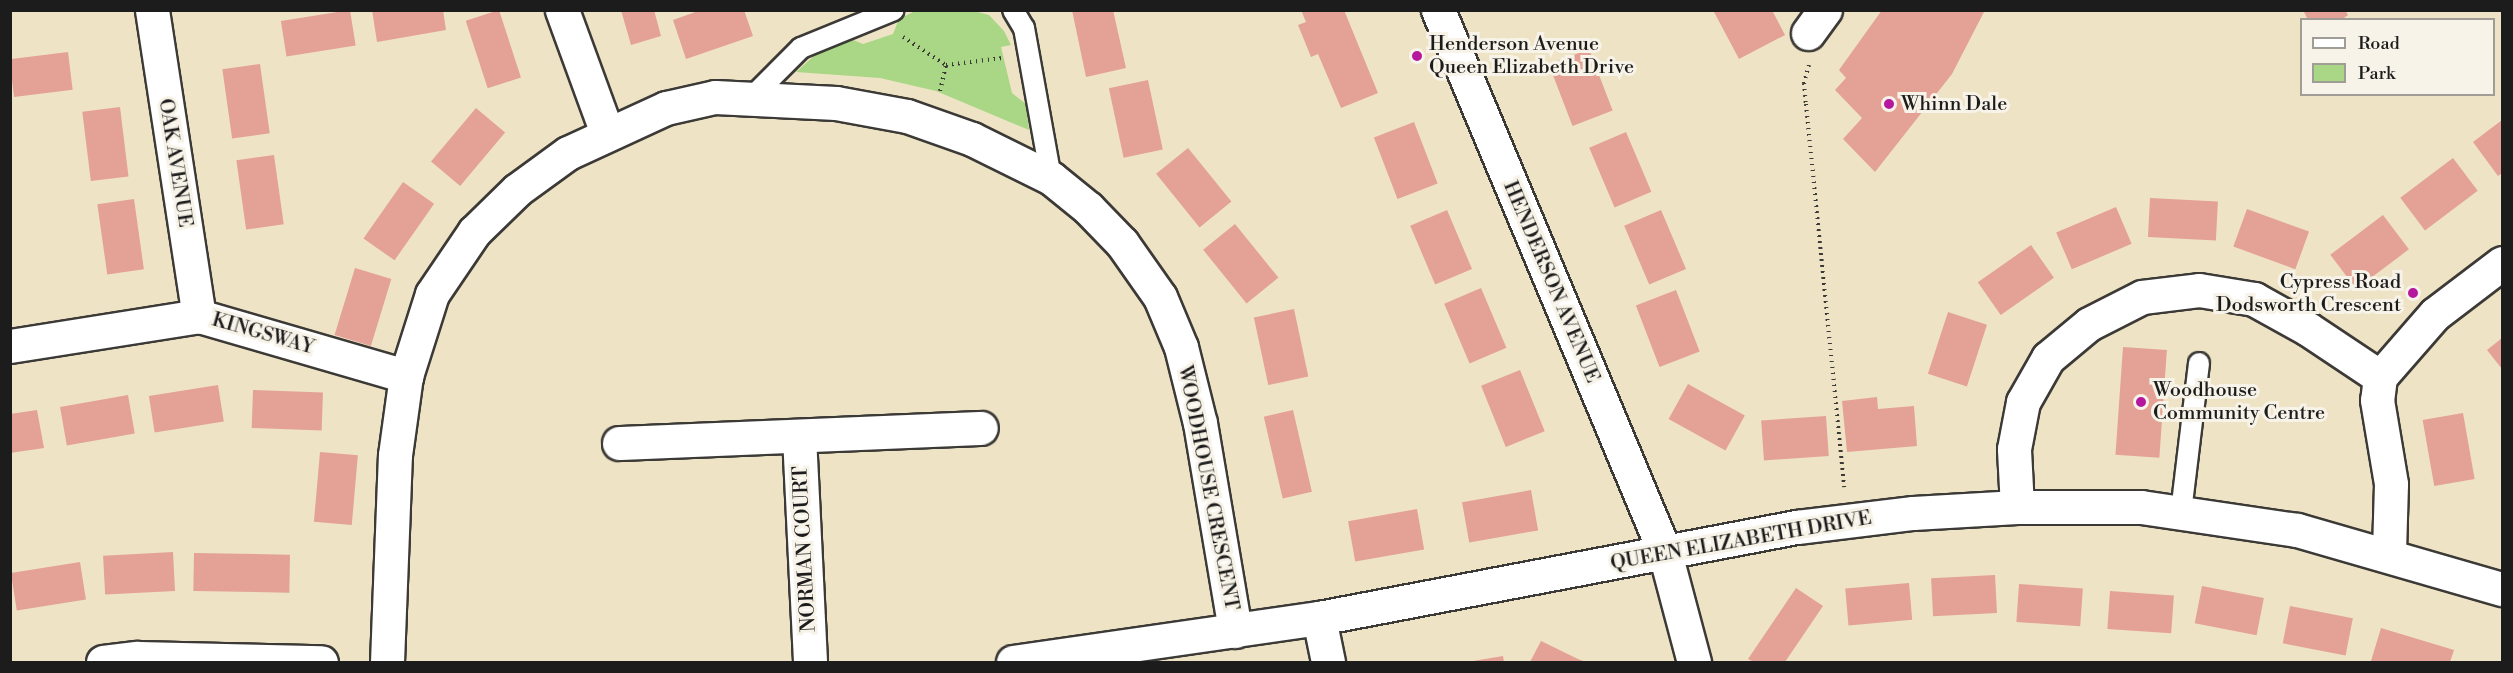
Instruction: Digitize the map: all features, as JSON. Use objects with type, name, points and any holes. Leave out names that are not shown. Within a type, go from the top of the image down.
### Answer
[{"type":"street","name":"OAK AVENUE","points":[[152,10],[199,316]]},
{"type":"street","points":[[562,10],[607,133]]},
{"type":"street","name":"HENDERSON AVENUE","points":[[1438,10],[1665,553],[1694,663]]},
{"type":"street","name":"WOODHOUSE CRESCENT","points":[[387,663],[395,455],[406,376],[432,294],[474,232],[517,190],[568,153],[607,133],[666,108],[714,97],[753,96],[836,103],[907,116],[972,139],[1051,178],[1088,208],[1122,243],[1160,297],[1181,347],[1200,423],[1235,631]]},
{"type":"street","points":[[2389,554],[2391,484],[2377,400],[2380,377],[2435,314],[2502,263]]},
{"type":"street","points":[[2017,507],[2014,449],[2023,402],[2048,358],[2089,324],[2142,297],[2199,290],[2254,299],[2308,329],[2380,377]]},
{"type":"street","name":"KINGSWAY","points":[[10,346],[199,316],[406,376]]},
{"type":"street","points":[[619,443],[981,428]]},
{"type":"street","name":"NORMAN COURT","points":[[799,436],[810,663]]},
{"type":"street","name":"QUEEN ELIZABETH DRIVE","points":[[1013,663],[1319,618],[1848,521],[2017,507],[2141,507],[2297,530],[2389,554],[2502,590]]},
{"type":"street","points":[[1319,618],[1328,663]]},
{"type":"street","points":[[103,663],[138,658],[306,662]]},
{"type":"lane","points":[[753,96],[801,48],[894,10]]},
{"type":"lane","points":[[1013,10],[1023,28],[1051,178]]},
{"type":"lane","points":[[2181,512],[2199,363]]},
{"type":"path","points":[[875,18],[946,65],[1029,55]]},
{"type":"path","points":[[1817,22],[1820,45],[1810,63],[1805,94],[1848,521]]},
{"type":"green space","points":[[974,11],[989,15],[1004,31],[1011,45],[1001,47],[1012,93],[1026,104],[1029,130],[936,91],[880,78],[796,72],[825,46],[846,37],[863,44],[893,34],[899,19],[913,12]]},
{"type":"building","points":[[350,10],[356,46],[286,57],[281,21]]},
{"type":"building","points":[[372,10],[443,10],[446,30],[377,42]]},
{"type":"building","points":[[499,10],[521,78],[488,88],[466,21]]},
{"type":"building","points":[[621,10],[654,10],[661,36],[631,45]]},
{"type":"building","points":[[701,10],[744,10],[753,36],[686,59],[673,20]]},
{"type":"building","points":[[1072,10],[1113,10],[1126,68],[1086,77]]},
{"type":"building","points":[[1301,10],[1344,10],[1378,93],[1341,108],[1318,54],[1311,57],[1298,25],[1306,22]]},
{"type":"building","points":[[1713,10],[1772,10],[1785,35],[1739,59]]},
{"type":"building","name":"Whinn Dale","points":[[1882,10],[1985,10],[1952,74],[1875,172],[1843,139],[1862,118],[1835,90],[1846,78],[1839,70]]},
{"type":"building","points":[[2303,10],[2345,10],[2348,15],[2344,18],[2307,18]]},
{"type":"building","points":[[1589,49],[1613,111],[1573,126],[1549,64]]},
{"type":"building","points":[[68,52],[73,90],[14,97],[10,59]]},
{"type":"building","points":[[260,64],[270,133],[232,139],[222,69]]},
{"type":"building","points":[[1148,80],[1163,149],[1124,158],[1109,88]]},
{"type":"building","points":[[120,107],[129,176],[91,181],[82,112]]},
{"type":"building","points":[[476,108],[505,132],[460,186],[431,162]]},
{"type":"building","points":[[2502,120],[2502,173],[2498,176],[2473,142]]},
{"type":"building","points":[[1414,122],[1438,184],[1398,199],[1374,137]]},
{"type":"building","points":[[1626,132],[1651,192],[1615,207],[1589,148]]},
{"type":"building","points":[[1188,148],[1231,202],[1200,227],[1156,174]]},
{"type":"building","points":[[274,155],[284,224],[246,230],[236,160]]},
{"type":"building","points":[[2453,158],[2478,191],[2425,230],[2400,198]]},
{"type":"building","points":[[403,182],[434,204],[395,260],[363,239]]},
{"type":"building","points":[[2150,198],[2218,202],[2216,241],[2148,237]]},
{"type":"building","points":[[134,199],[144,269],[107,274],[97,204]]},
{"type":"building","points":[[2116,207],[2132,244],[2072,269],[2056,232]]},
{"type":"building","points":[[2247,209],[2309,232],[2295,269],[2233,247]]},
{"type":"building","points":[[1447,210],[1472,269],[1435,285],[1410,226]]},
{"type":"building","points":[[1661,210],[1686,269],[1649,285],[1624,226]]},
{"type":"building","points":[[2383,215],[2409,249],[2356,289],[2330,255]]},
{"type":"building","points":[[1235,224],[1278,278],[1247,303],[1203,250]]},
{"type":"building","points":[[2031,245],[2054,278],[2001,315],[1978,282]]},
{"type":"building","points":[[355,268],[391,279],[371,346],[335,335]]},
{"type":"building","points":[[1481,288],[1506,348],[1470,363],[1444,304]]},
{"type":"building","points":[[1676,290],[1700,352],[1660,367],[1636,305]]},
{"type":"building","points":[[1294,309],[1308,376],[1268,385],[1254,318]]},
{"type":"building","points":[[1948,312],[1987,325],[1967,386],[1928,374]]},
{"type":"building","points":[[2502,338],[2502,369],[2487,350]]},
{"type":"building","name":"Woodhouse Community Centre","points":[[2123,347],[2167,350],[2159,458],[2115,455]]},
{"type":"building","points":[[1520,370],[1545,431],[1506,447],[1481,386]]},
{"type":"building","points":[[1688,384],[1745,416],[1725,450],[1669,419]]},
{"type":"building","points":[[218,385],[224,422],[155,432],[149,396]]},
{"type":"building","points":[[253,390],[323,392],[322,430],[252,428]]},
{"type":"building","points":[[128,395],[135,433],[67,445],[60,407]]},
{"type":"building","points":[[1877,397],[1878,409],[1914,406],[1917,446],[1847,452],[1842,401]]},
{"type":"building","points":[[37,410],[44,448],[10,453],[10,414]]},
{"type":"building","points":[[1293,410],[1312,492],[1283,499],[1264,417]]},
{"type":"building","points":[[2463,413],[2475,479],[2434,486],[2423,420]]},
{"type":"building","points":[[1826,416],[1829,456],[1764,460],[1761,421]]},
{"type":"building","points":[[320,452],[358,455],[352,525],[314,522]]},
{"type":"building","points":[[1531,490],[1538,530],[1469,543],[1462,502]]},
{"type":"building","points":[[1417,509],[1424,549],[1355,562],[1348,521]]},
{"type":"building","points":[[173,552],[175,591],[105,595],[103,556]]},
{"type":"building","points":[[194,553],[290,555],[289,593],[193,591]]},
{"type":"building","points":[[80,562],[86,600],[17,610],[11,573]]},
{"type":"building","points":[[1995,575],[1997,613],[1933,616],[1931,578]]},
{"type":"building","points":[[1909,583],[1912,620],[1848,625],[1845,589]]},
{"type":"building","points":[[2019,584],[2083,588],[2080,626],[2016,622]]},
{"type":"building","points":[[2202,586],[2264,598],[2257,635],[2195,623]]},
{"type":"building","points":[[1796,588],[1823,606],[1785,662],[1754,662],[1748,659]]},
{"type":"building","points":[[2110,591],[2174,595],[2171,633],[2107,629]]},
{"type":"building","points":[[2290,606],[2353,618],[2346,656],[2283,643]]},
{"type":"building","points":[[2381,628],[2454,650],[2450,662],[2371,661]]},
{"type":"building","points":[[1541,641],[1578,659],[1586,662],[1530,662]]},
{"type":"building","points":[[1503,656],[1504,662],[1473,662],[1473,661]]},
{"type":"place","name":"Henderson Avenue Queen Elizabeth Drive","points":[[1417,56]]},
{"type":"place","name":"Whinn Dale","points":[[1889,104]]},
{"type":"place","name":"Cypress Road Dodsworth Crescent","points":[[2413,293]]},
{"type":"place","name":"Woodhouse Community Centre","points":[[2141,402]]}]
